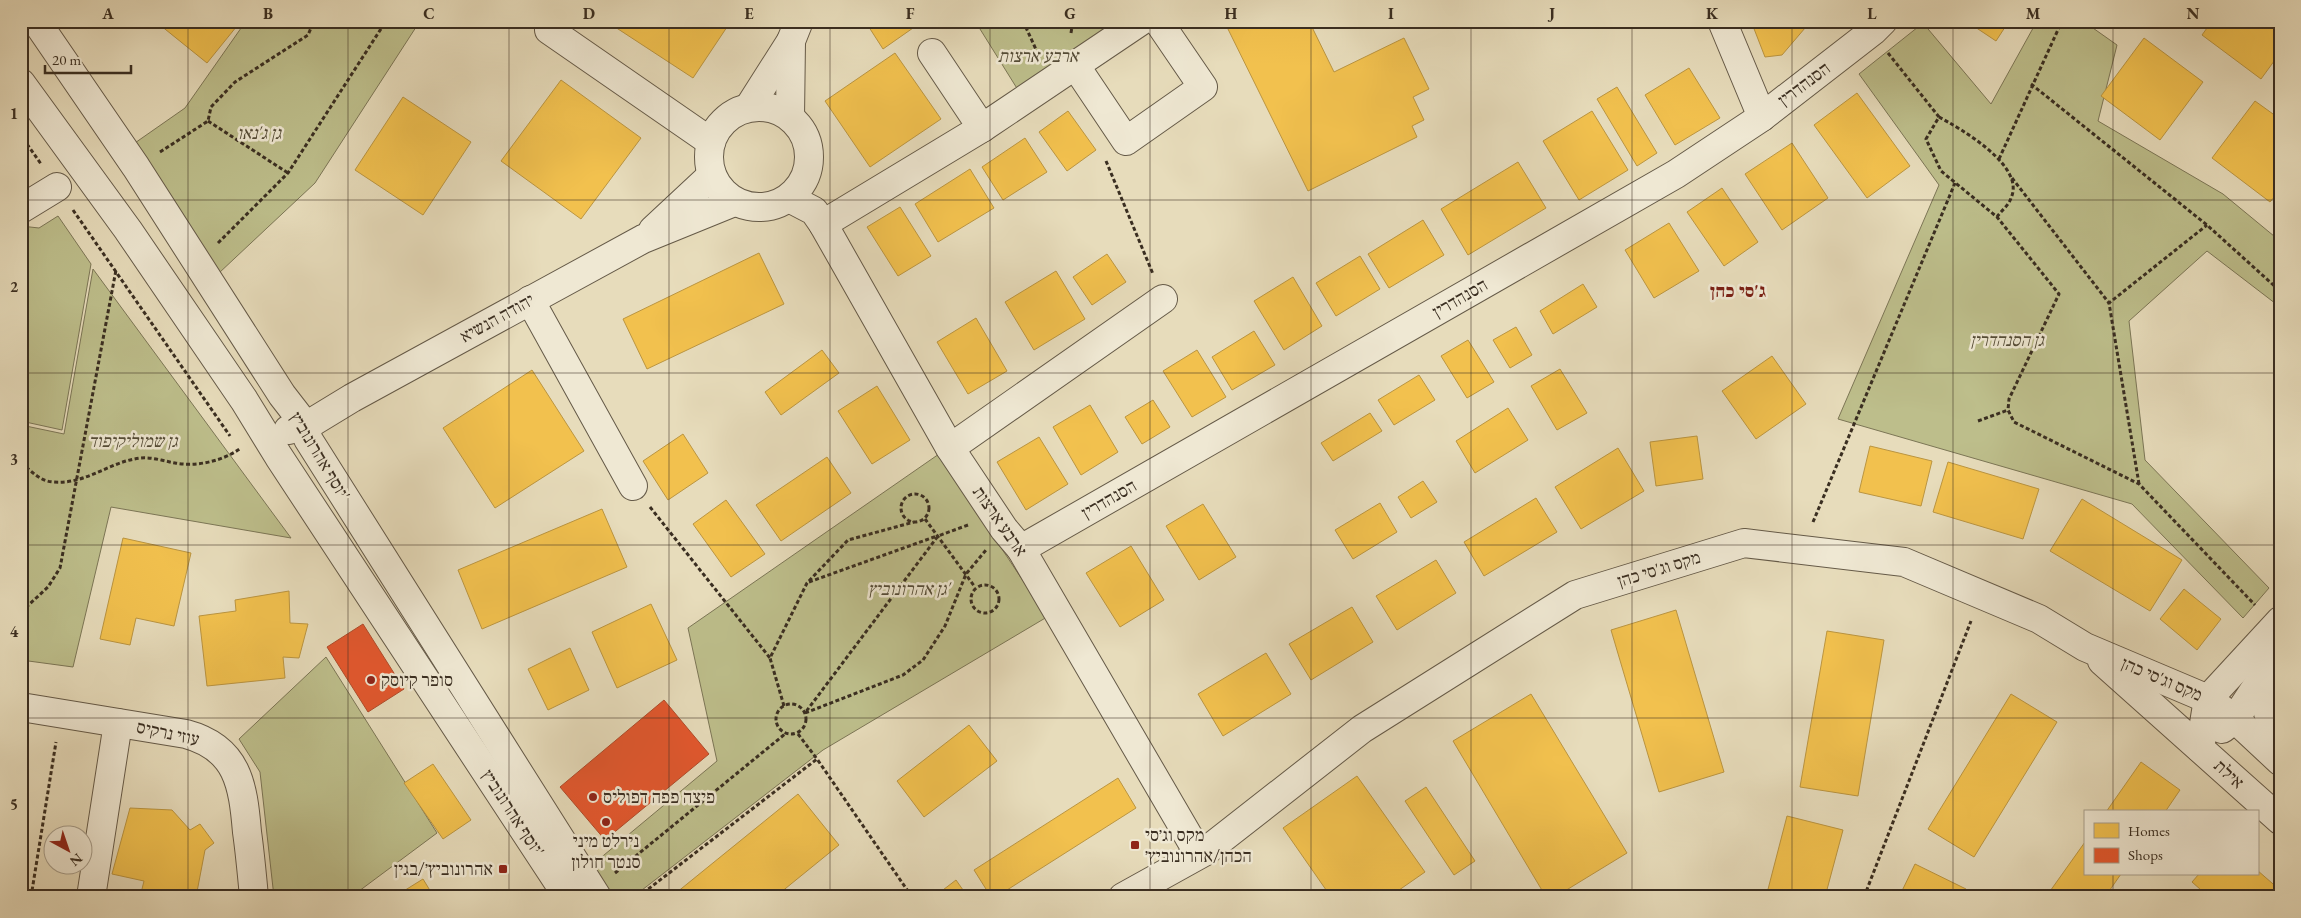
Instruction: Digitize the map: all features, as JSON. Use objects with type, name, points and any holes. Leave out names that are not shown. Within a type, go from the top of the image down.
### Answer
[{"type":"street","name":"יוסף אהרונוביץ'","points":[[36,21],[136,168],[282,395],[306,426],[308,439],[586,895]]},
{"type":"street","points":[[823,224],[982,128],[1141,21]]},
{"type":"street","points":[[1075,65],[1126,141],[1203,87],[1158,21]]},
{"type":"street","points":[[1722,21],[1762,116]]},
{"type":"street","name":"הסנהדרין","points":[[1007,532],[1676,174],[1762,116],[1873,31],[1883,21]]},
{"type":"street","points":[[549,30],[710,142]]},
{"type":"street","points":[[749,108],[795,31]]},
{"type":"street","points":[[790,117],[795,31]]},
{"type":"street","points":[[932,53],[982,128]]},
{"type":"street","name":"יוסף אהרונוביץ'","points":[[21,83],[124,225],[264,431],[284,466],[586,895]]},
{"type":"street","points":[[749,108],[775,109],[790,117],[802,130],[809,152],[808,169],[801,185],[788,198],[769,207],[751,207],[734,202],[721,190],[712,175],[708,158],[710,142],[719,125],[733,114],[749,108]]},
{"type":"street","name":"יהודה הנשיא","points":[[642,239],[712,175]]},
{"type":"street","points":[[21,209],[57,187]]},
{"type":"street","name":"ארבע ארצות","points":[[788,198],[814,211],[823,224],[950,448],[1007,532],[1199,848]]},
{"type":"street","name":"יהודה הנשיא","points":[[264,431],[288,430],[306,426],[352,398],[642,239],[734,202]]},
{"type":"street","points":[[950,448],[1163,299]]},
{"type":"street","points":[[530,300],[633,486]]},
{"type":"street","name":"יהודה הנשיא","points":[[282,395],[307,399],[352,398]]},
{"type":"street","name":"מקס וג'סי כהן","points":[[1122,897],[1276,798],[1362,729],[1575,595],[1744,543],[1904,562],[2039,619],[2085,647],[2208,699],[2235,719]]},
{"type":"street","points":[[2200,748],[2208,699],[2277,623]]},
{"type":"street","name":"מקס וג'סי כהן","points":[[2085,647],[2200,748]]},
{"type":"street","points":[[2200,748],[2235,719],[2280,652]]},
{"type":"street","points":[[2280,667],[2268,713],[2280,750]]},
{"type":"street","name":"עוזי נרקיס","points":[[21,707],[196,736],[213,745],[227,758],[238,774],[244,794],[254,897]]},
{"type":"street","points":[[2235,719],[2280,761]]},
{"type":"street","points":[[91,897],[118,723]]},
{"type":"street","name":"אילת","points":[[2200,748],[2280,820]]},
{"type":"path","points":[[136,168],[208,121],[211,107],[235,82],[308,35],[314,21]]},
{"type":"path","points":[[197,264],[288,173],[386,21]]},
{"type":"path","points":[[1023,21],[1052,81]]},
{"type":"path","points":[[1999,159],[2062,21]]},
{"type":"path","points":[[1892,58],[1939,117],[1964,131],[1999,159],[2108,303],[2139,484]]},
{"type":"path","points":[[2032,84],[2207,225],[2280,291]]},
{"type":"path","points":[[1939,117],[1926,139],[1941,171],[1997,217],[2060,294],[2009,399],[2008,410],[2014,422],[2139,484],[2277,623]]},
{"type":"path","points":[[208,121],[288,173]]},
{"type":"path","points":[[1126,141],[1104,162],[1163,299]]},
{"type":"path","points":[[1997,217],[2012,197],[2012,178]]},
{"type":"path","points":[[1802,550],[1955,183]]},
{"type":"path","points":[[21,612],[48,588],[60,568],[124,225]]},
{"type":"path","points":[[2108,303],[2207,225]]},
{"type":"path","points":[[1978,420],[2008,410]]},
{"type":"path","points":[[21,463],[34,475],[52,482],[76,482],[122,462],[142,458],[195,464],[215,460],[232,454],[264,431]]},
{"type":"path","points":[[633,486],[770,658],[784,706]]},
{"type":"path","points":[[770,658],[807,583],[848,540],[914,522],[925,519],[930,509],[927,498],[917,493],[906,497],[901,507],[904,517],[914,522]]},
{"type":"path","points":[[925,519],[975,588]]},
{"type":"path","points":[[807,583],[938,536],[1007,532]]},
{"type":"path","points":[[805,713],[903,676],[923,660],[944,626],[966,574],[1007,532]]},
{"type":"path","points":[[586,895],[785,734],[798,734],[806,725],[805,713],[938,536]]},
{"type":"path","points":[[986,584],[996,589],[1000,600],[994,610],[984,613],[974,608],[971,598],[975,588],[986,584]]},
{"type":"path","points":[[1864,897],[1981,594]]},
{"type":"path","points":[[785,734],[777,726],[777,715],[784,706],[796,705],[805,713]]},
{"type":"path","points":[[31,897],[61,714]]},
{"type":"path","points":[[798,734],[912,897]]},
{"type":"path","points":[[638,897],[817,759]]},
{"type":"green space","name":"גן ג'נאו","points":[[246,21],[420,21],[315,183],[219,273],[132,145],[185,108]]},
{"type":"green space","name":"ארבע ארצות","points":[[975,21],[1153,21],[1028,106]]},
{"type":"green space","name":"גן הסנהדרין","points":[[2037,21],[2083,21],[2117,45],[2098,121],[2223,194],[2280,241],[2280,307],[2207,251],[2129,321],[2145,460],[2269,588],[2243,618],[2132,504],[1838,419],[1939,185],[1859,74],[1923,23],[1991,104]]},
{"type":"green space","points":[[58,216],[91,264],[62,430],[21,421],[21,226],[39,228]]},
{"type":"green space","name":"גן שמוליקיפוד","points":[[93,269],[291,538],[111,507],[73,667],[21,660],[21,425],[64,434]]},
{"type":"green space","name":"גן אהרונוביץ'","points":[[939,454],[1047,617],[823,750],[633,897],[614,897],[592,865],[717,761],[688,628]]},
{"type":"green space","points":[[326,657],[437,833],[351,897],[274,897],[260,772],[239,739]]},
{"type":"building: Homes","points":[[155,21],[241,21],[207,63]]},
{"type":"building: Homes","points":[[619,21],[731,21],[693,78],[615,27]]},
{"type":"building: Homes","points":[[865,21],[923,21],[883,49]]},
{"type":"building: Homes","points":[[1224,21],[1309,21],[1334,72],[1404,38],[1429,89],[1413,97],[1424,120],[1412,126],[1417,137],[1308,191]]},
{"type":"building: Homes","points":[[1751,21],[1811,21],[1782,55],[1765,57]]},
{"type":"building: Homes","points":[[1966,21],[2009,21],[1996,41]]},
{"type":"building: Homes","points":[[2212,21],[2280,21],[2280,53],[2261,79],[2202,35]]},
{"type":"building: Homes","points":[[2144,38],[2203,82],[2160,140],[2101,96]]},
{"type":"building: Homes","points":[[895,53],[941,119],[870,167],[825,101]]},
{"type":"building: Homes","points":[[1689,68],[1720,118],[1675,145],[1645,95]]},
{"type":"building: Homes","points":[[561,80],[641,138],[581,219],[501,161]]},
{"type":"building: Homes","points":[[1617,87],[1657,153],[1637,166],[1597,99]]},
{"type":"building: Homes","points":[[1857,93],[1910,166],[1867,198],[1814,125]]},
{"type":"building: Homes","points":[[403,97],[471,142],[423,215],[355,170]]},
{"type":"building: Homes","points":[[2255,101],[2280,119],[2280,190],[2270,202],[2212,158]]},
{"type":"building: Homes","points":[[1068,111],[1096,150],[1067,171],[1039,132]]},
{"type":"building: Homes","points":[[1592,111],[1628,170],[1579,200],[1543,141]]},
{"type":"building: Homes","points":[[1025,138],[1047,172],[1003,200],[982,167]]},
{"type":"building: Homes","points":[[1792,143],[1828,198],[1782,230],[1745,174]]},
{"type":"building: Homes","points":[[1518,162],[1546,208],[1468,255],[1441,209]]},
{"type":"building: Homes","points":[[970,169],[994,208],[938,242],[915,204]]},
{"type":"building: Homes","points":[[1722,188],[1758,242],[1724,266],[1687,212]]},
{"type":"building: Homes","points":[[900,207],[931,256],[898,276],[867,227]]},
{"type":"building: Homes","points":[[1423,220],[1444,255],[1389,288],[1368,254]]},
{"type":"building: Homes","points":[[1669,223],[1699,271],[1654,298],[1625,250]]},
{"type":"building: Homes","points":[[759,253],[784,304],[647,369],[623,319]]},
{"type":"building: Homes","points":[[1107,254],[1126,282],[1092,305],[1073,277]]},
{"type":"building: Homes","points":[[1360,256],[1380,289],[1336,316],[1316,283]]},
{"type":"building: Homes","points":[[1056,271],[1085,319],[1034,350],[1005,302]]},
{"type":"building: Homes","points":[[1293,277],[1322,326],[1284,350],[1254,301]]},
{"type":"building: Homes","points":[[1583,284],[1597,307],[1553,334],[1540,311]]},
{"type":"building: Homes","points":[[976,318],[1007,371],[968,394],[937,342]]},
{"type":"building: Homes","points":[[1516,327],[1532,355],[1510,368],[1493,340]]},
{"type":"building: Homes","points":[[1254,331],[1275,365],[1232,390],[1212,357]]},
{"type":"building: Homes","points":[[1468,340],[1494,382],[1467,398],[1441,356]]},
{"type":"building: Homes","points":[[822,350],[839,373],[781,415],[765,392]]},
{"type":"building: Homes","points":[[1197,350],[1226,397],[1192,417],[1163,371]]},
{"type":"building: Homes","points":[[1772,356],[1806,404],[1756,439],[1722,391]]},
{"type":"building: Homes","points":[[1560,369],[1587,413],[1557,430],[1531,386]]},
{"type":"building: Homes","points":[[532,370],[584,451],[495,508],[443,428]]},
{"type":"building: Homes","points":[[1419,375],[1435,400],[1394,425],[1378,400]]},
{"type":"building: Homes","points":[[877,386],[910,440],[872,464],[838,411]]},
{"type":"building: Homes","points":[[1153,400],[1170,427],[1142,444],[1125,417]]},
{"type":"building: Homes","points":[[1090,405],[1118,452],[1081,475],[1053,427]]},
{"type":"building: Homes","points":[[1508,408],[1528,440],[1475,473],[1456,441]]},
{"type":"building: Homes","points":[[1370,413],[1382,431],[1333,461],[1321,443]]},
{"type":"building: Homes","points":[[683,434],[708,473],[668,500],[643,461]]},
{"type":"building: Homes","points":[[1697,436],[1703,479],[1656,486],[1650,442]]},
{"type":"building: Homes","points":[[1039,437],[1068,484],[1026,510],[997,462]]},
{"type":"building: Homes","points":[[1870,446],[1932,461],[1921,506],[1859,492]]},
{"type":"building: Homes","points":[[1618,448],[1644,491],[1581,529],[1555,487]]},
{"type":"building: Homes","points":[[827,457],[851,493],[781,541],[756,505]]},
{"type":"building: Homes","points":[[1948,462],[2039,489],[2023,539],[1933,512]]},
{"type":"building: Homes","points":[[1423,481],[1437,502],[1411,518],[1398,497]]},
{"type":"building: Homes","points":[[1536,498],[1557,532],[1484,576],[1464,542]]},
{"type":"building: Homes","points":[[2082,499],[2182,560],[2150,611],[2050,551]]},
{"type":"building: Homes","points":[[726,500],[765,554],[731,577],[693,524]]},
{"type":"building: Homes","points":[[1380,503],[1397,532],[1353,559],[1335,530]]},
{"type":"building: Homes","points":[[1203,504],[1236,557],[1199,580],[1166,526]]},
{"type":"building: Homes","points":[[602,509],[627,567],[482,629],[458,570]]},
{"type":"building: Homes","points":[[123,538],[191,553],[174,626],[136,618],[130,645],[100,639]]},
{"type":"building: Homes","points":[[1131,546],[1164,600],[1120,627],[1086,573]]},
{"type":"building: Homes","points":[[1436,560],[1456,593],[1397,630],[1376,596]]},
{"type":"building: Homes","points":[[2184,589],[2221,619],[2197,650],[2160,619]]},
{"type":"building: Homes","points":[[289,591],[290,623],[308,624],[299,658],[283,657],[285,678],[207,686],[199,616],[236,611],[235,600]]},
{"type":"building: Homes","points":[[651,604],[677,660],[617,688],[592,632]]},
{"type":"building: Homes","points":[[1352,607],[1373,642],[1311,680],[1289,644]]},
{"type":"building: Homes","points":[[1676,610],[1724,772],[1659,792],[1611,630]]},
{"type":"building: Homes","points":[[1827,631],[1884,640],[1858,796],[1800,787]]},
{"type":"building: Homes","points":[[570,648],[589,690],[548,710],[528,669]]},
{"type":"building: Homes","points":[[1266,653],[1291,694],[1223,736],[1198,694]]},
{"type":"building: Homes","points":[[1531,694],[1627,853],[1555,897],[1546,897],[1453,741]]},
{"type":"building: Homes","points":[[2011,694],[2057,722],[1974,857],[1928,829]]},
{"type":"building: Homes","points":[[969,725],[997,761],[924,817],[897,781]]},
{"type":"building: Homes","points":[[2141,762],[2180,790],[2166,810],[2107,810]]},
{"type":"building: Homes","points":[[433,764],[471,820],[443,839],[404,783]]},
{"type":"building: Homes","points":[[1357,776],[1425,872],[1389,897],[1331,897],[1283,828]]},
{"type":"building: Homes","points":[[1118,778],[1136,808],[996,897],[991,897],[974,870]]},
{"type":"building: Homes","points":[[1426,787],[1475,861],[1454,875],[1405,801]]},
{"type":"building: Homes","points":[[798,794],[839,845],[775,897],[671,897]]},
{"type":"building: Homes","points":[[130,808],[172,810],[190,830],[200,824],[214,843],[205,850],[196,897],[140,897],[144,881],[112,874]]},
{"type":"building: Homes","points":[[1787,816],[1843,830],[1825,897],[1766,897]]},
{"type":"building: Homes","points":[[2084,843],[2084,876],[2120,876],[2105,897],[2052,897],[2048,894]]},
{"type":"building: Homes","points":[[1915,864],[1966,889],[1962,897],[1899,897]]},
{"type":"building: Homes","points":[[2258,871],[2280,890],[2280,897],[2209,897],[2192,882],[2197,876],[2258,876]]},
{"type":"building: Homes","points":[[423,879],[434,897],[394,897]]},
{"type":"building: Homes","points":[[956,880],[968,897],[935,896]]},
{"type":"building: Shops","points":[[363,624],[404,689],[368,712],[327,647]]},
{"type":"building: Shops","points":[[664,700],[709,754],[605,840],[560,787]]},
{"type":"place","name":"סופר קיוסק","points":[[371,680]]},
{"type":"place","name":"פיצה פפה דפוליס","points":[[593,797]]},
{"type":"place","name":"נירלט מיני סנטר חולון","points":[[606,822]]},
{"type":"place","name":"מקס וג׳סי הכהן/אהרונוביץ׳","points":[[1135,845]]},
{"type":"place","name":"אהרונוביץ׳/בגין","points":[[503,869]]},
{"type":"district","name":"ג'סי כהן","points":[[1738,290]]}]
